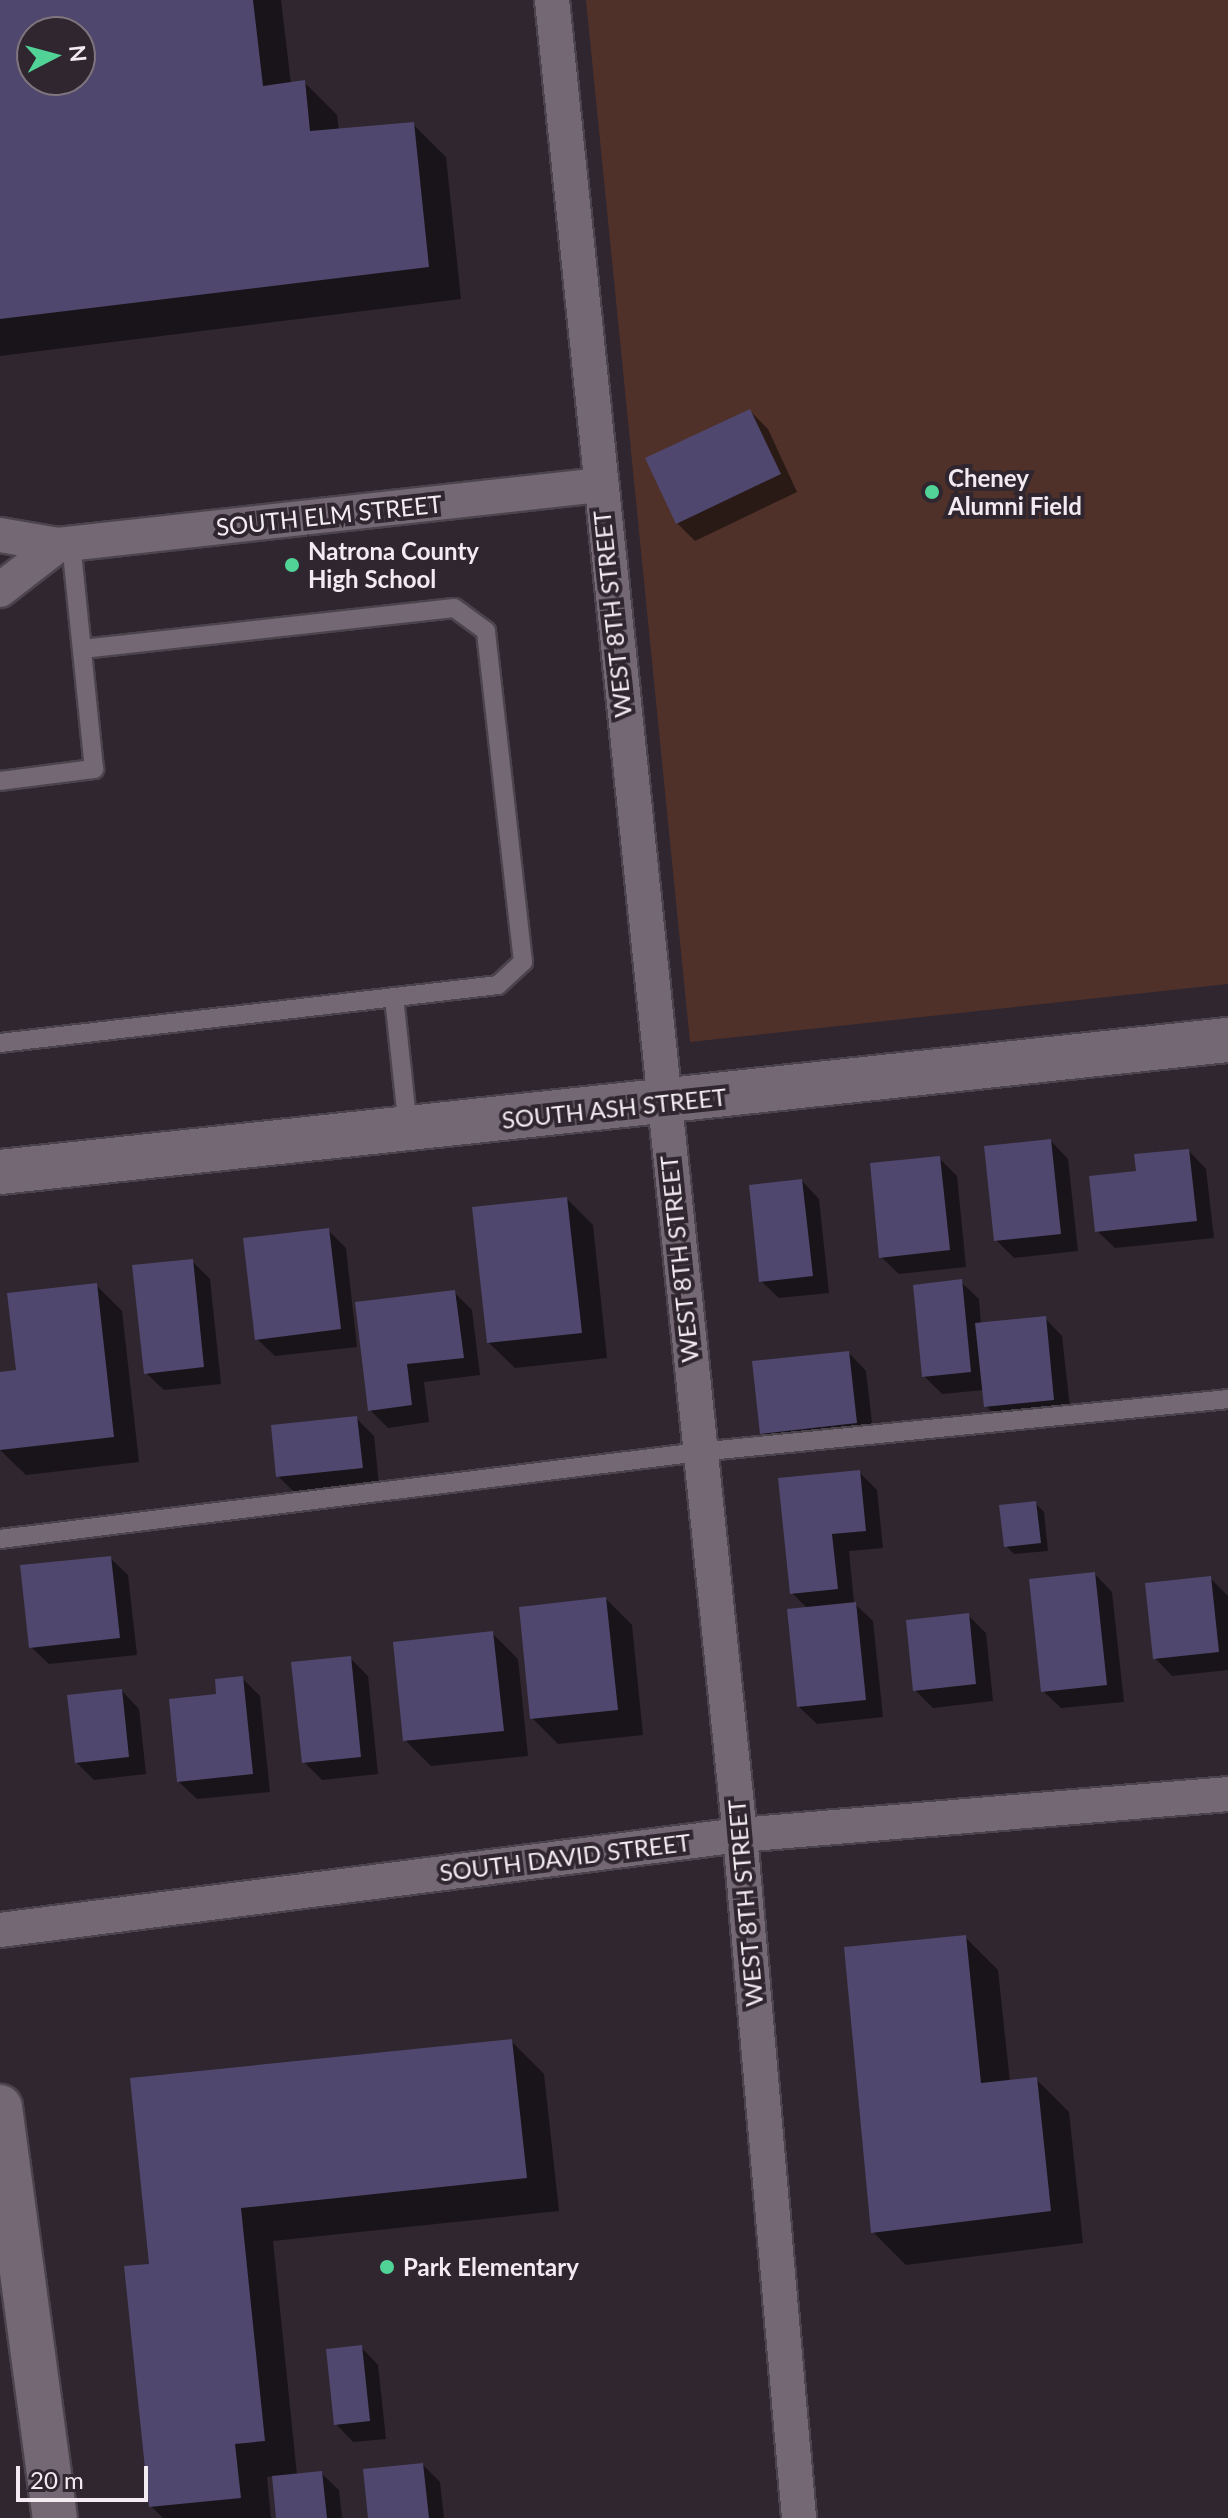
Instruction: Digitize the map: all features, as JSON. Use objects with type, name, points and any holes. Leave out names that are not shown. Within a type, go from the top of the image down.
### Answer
[{"type":"street","name":"WEST 8TH STREET","points":[[552,0],[662,1104],[740,1835],[799,2518]]},
{"type":"street","name":"SOUTH ELM STREET","points":[[0,535],[65,544],[599,485]]},
{"type":"street","points":[[0,590],[65,544]]},
{"type":"street","name":"SOUTH ASH STREET","points":[[0,1172],[662,1104],[1228,1040]]},
{"type":"street","name":"SOUTH DAVID STREET","points":[[0,1930],[740,1835],[1228,1794]]},
{"type":"street","points":[[0,2107],[20,2313],[55,2518]]},
{"type":"lane","points":[[0,781],[94,769],[82,649],[65,544]]},
{"type":"lane","points":[[0,1043],[498,985],[523,962],[486,631],[454,608],[82,649]]},
{"type":"lane","points":[[394,997],[409,1130]]},
{"type":"lane","points":[[0,1539],[699,1452],[1228,1399]]},
{"type":"shaded area","name":"Cheney Alumni Field","points":[[586,0],[1228,0],[1228,984],[690,1042]]},
{"type":"building","points":[[0,0],[253,0],[263,86],[305,80],[310,131],[414,122],[429,267],[0,319]]},
{"type":"building","points":[[750,409],[781,474],[676,524],[645,458]]},
{"type":"building","points":[[1051,1139],[1061,1234],[994,1241],[984,1146]]},
{"type":"building","points":[[1189,1149],[1197,1221],[1095,1232],[1089,1176],[1136,1171],[1134,1154]]},
{"type":"building","points":[[940,1156],[950,1250],[879,1258],[870,1163]]},
{"type":"building","points":[[802,1179],[813,1276],[759,1282],[749,1185]]},
{"type":"building","points":[[567,1197],[582,1333],[487,1343],[472,1207]]},
{"type":"building","points":[[329,1228],[341,1329],[255,1340],[243,1238]]},
{"type":"building","points":[[193,1259],[204,1367],[144,1374],[132,1265]]},
{"type":"building","points":[[962,1279],[971,1372],[922,1377],[913,1285]]},
{"type":"building","points":[[97,1283],[114,1437],[0,1450],[0,1372],[16,1370],[7,1293]]},
{"type":"building","points":[[455,1290],[464,1358],[407,1364],[412,1405],[368,1411],[355,1302]]},
{"type":"building","points":[[1046,1316],[1054,1400],[984,1407],[975,1323]]},
{"type":"building","points":[[849,1351],[857,1423],[760,1434],[752,1361]]},
{"type":"building","points":[[357,1416],[363,1468],[276,1477],[271,1425]]},
{"type":"building","points":[[860,1470],[866,1531],[832,1534],[838,1589],[790,1594],[778,1478]]},
{"type":"building","points":[[1036,1501],[1041,1543],[1004,1547],[999,1505]]},
{"type":"building","points":[[111,1556],[120,1638],[29,1648],[20,1565]]},
{"type":"building","points":[[1095,1572],[1107,1685],[1041,1692],[1029,1579]]},
{"type":"building","points":[[1211,1576],[1219,1652],[1153,1659],[1145,1583]]},
{"type":"building","points":[[606,1597],[618,1710],[530,1719],[519,1607]]},
{"type":"building","points":[[856,1602],[866,1700],[797,1707],[787,1609]]},
{"type":"building","points":[[969,1613],[976,1684],[913,1691],[906,1620]]},
{"type":"building","points":[[493,1631],[504,1731],[403,1741],[393,1642]]},
{"type":"building","points":[[351,1656],[361,1757],[302,1763],[291,1662]]},
{"type":"building","points":[[243,1676],[253,1774],[177,1782],[169,1699],[216,1694],[215,1679]]},
{"type":"building","points":[[122,1689],[129,1757],[75,1763],[67,1695]]},
{"type":"building","points":[[966,1935],[981,2083],[1037,2077],[1051,2211],[871,2233],[844,1947]]},
{"type":"building","points":[[512,2039],[527,2178],[241,2208],[265,2441],[235,2444],[241,2498],[149,2507],[124,2266],[149,2264],[130,2078]]},
{"type":"building","points":[[362,2345],[370,2421],[334,2425],[326,2349]]},
{"type":"building","points":[[423,2463],[429,2518],[368,2518],[363,2469]]},
{"type":"building","points":[[322,2471],[327,2518],[276,2518],[272,2476]]},
{"type":"place","name":"Cheney Alumni Field","points":[[932,492]]},
{"type":"place","name":"Natrona County High School","points":[[292,565]]},
{"type":"place","name":"Park Elementary","points":[[387,2267]]}]
